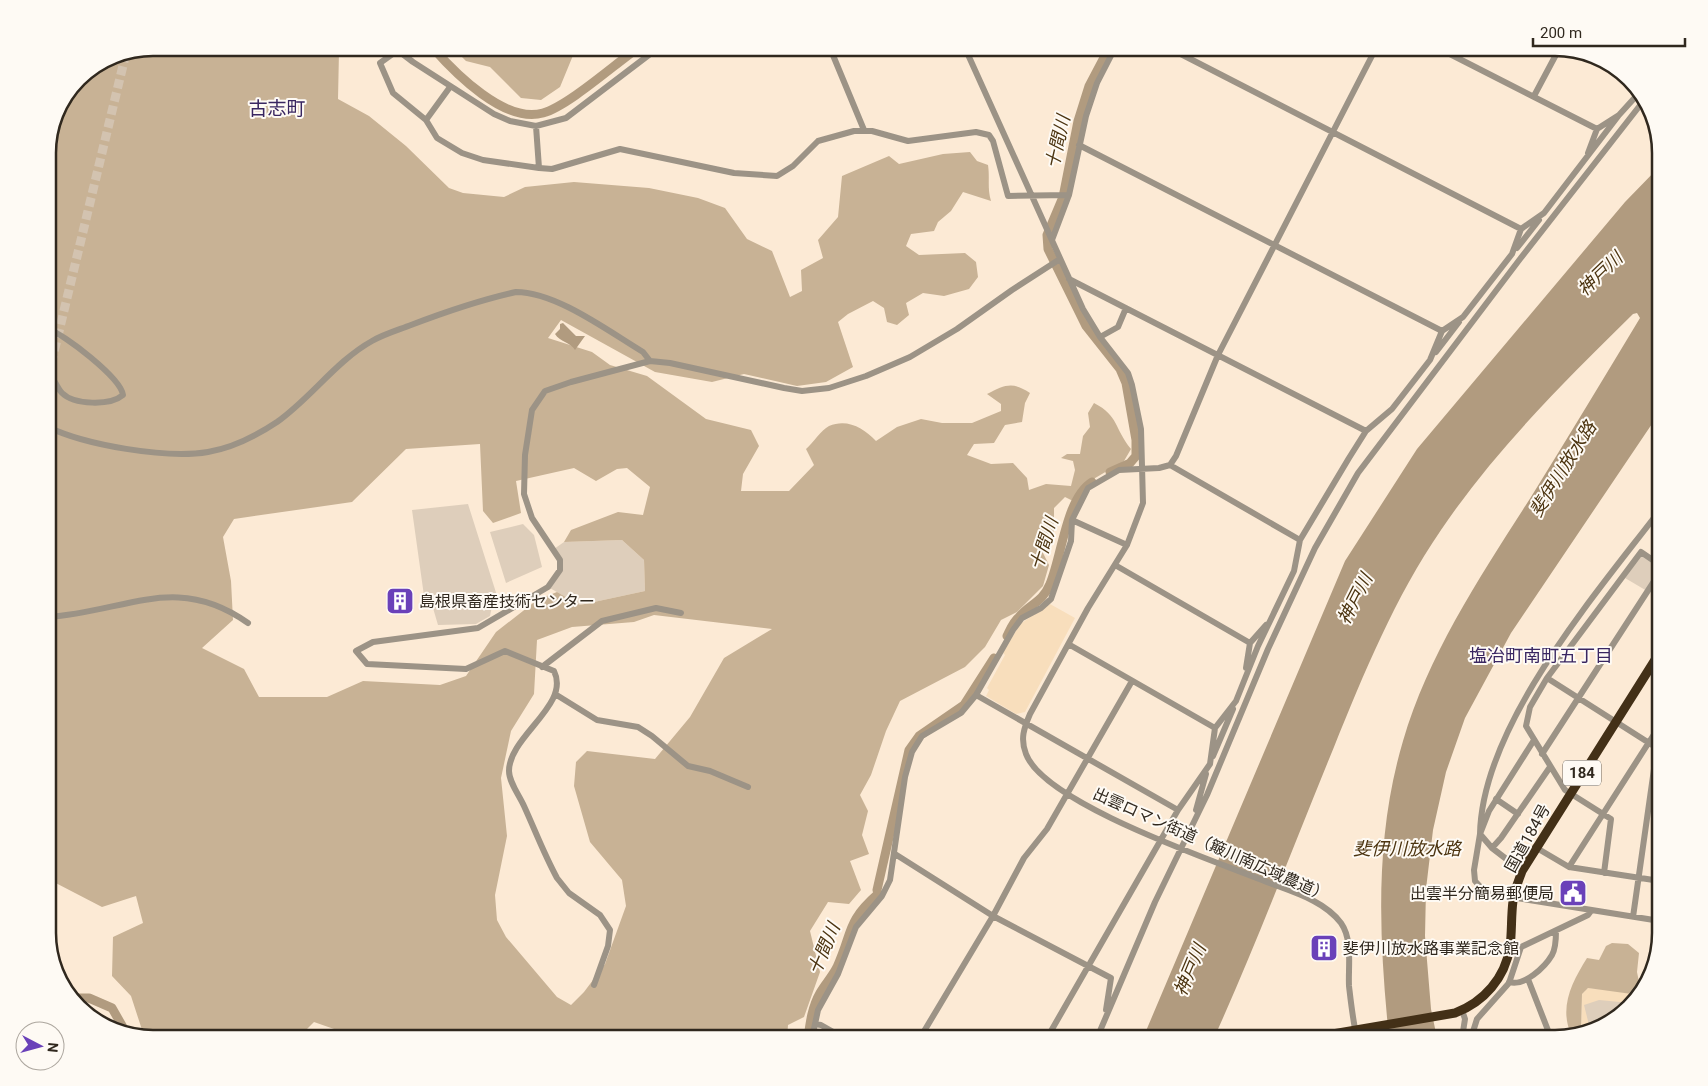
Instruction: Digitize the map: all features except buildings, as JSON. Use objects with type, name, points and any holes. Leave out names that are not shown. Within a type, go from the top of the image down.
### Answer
[{"type":"highway","name":"国道184号","points":[[1363,1030],[1459,1012],[1482,997],[1494,984],[1506,965],[1510,946],[1513,899],[1522,871],[1535,847],[1652,665]]},
{"type":"street","points":[[388,56],[380,63],[393,93],[426,120],[437,138],[462,153],[483,160],[552,169],[620,149],[734,173],[778,176],[794,166],[818,141],[864,130],[908,141],[976,132],[989,135],[993,141],[1008,196],[1069,194]]},
{"type":"street","points":[[407,56],[494,114],[510,121],[536,126],[566,118],[647,56]]},
{"type":"street","points":[[833,56],[864,130]]},
{"type":"street","name":"出雲ロマン街道（簸川南広域農道）","points":[[969,56],[1083,309],[1100,337],[1128,373],[1141,429],[1143,504],[1127,545],[1088,608],[1070,645],[1026,723],[1022,740],[1030,761],[1040,774],[1066,793],[1098,811],[1161,840],[1298,894],[1330,911],[1342,925],[1348,944],[1349,986],[1355,1030]]},
{"type":"street","points":[[1052,240],[1069,194],[1079,145],[1097,83],[1111,56]]},
{"type":"street","points":[[1185,56],[1522,229]]},
{"type":"street","points":[[814,1030],[825,995],[843,963],[856,927],[887,888],[895,854],[905,777],[912,752],[922,736],[961,713],[976,695],[1013,630],[1022,618],[1041,608],[1050,599],[1071,540],[1072,520],[1082,496],[1088,488],[1120,470],[1159,468],[1170,465],[1176,456],[1218,355],[1372,56]]},
{"type":"street","points":[[1454,56],[1597,129]]},
{"type":"street","points":[[1534,96],[1555,56]]},
{"type":"street","points":[[426,120],[450,86]]},
{"type":"street","points":[[1100,1030],[1155,902],[1185,849],[1201,787],[1245,678],[1294,571],[1300,540],[1366,431],[1392,410],[1619,115],[1634,98]]},
{"type":"street","points":[[1194,818],[1207,795],[1268,649],[1315,548],[1358,474],[1495,291],[1639,107]]},
{"type":"street","points":[[1586,158],[1597,129],[1619,115]]},
{"type":"street","points":[[536,126],[539,168]]},
{"type":"street","points":[[1079,145],[1442,331]]},
{"type":"street","points":[[1512,254],[1522,229],[1544,213]]},
{"type":"street","points":[[594,985],[608,946],[610,930],[600,916],[569,893],[557,878],[509,774],[513,754],[555,694],[557,678],[554,671],[505,651],[466,669],[367,664],[356,651],[373,642],[478,628],[548,588],[560,570],[560,560],[532,518],[524,494],[525,455],[532,410],[545,391],[553,387],[650,361],[670,363],[802,391],[829,388],[890,366],[934,344],[1060,259]]},
{"type":"street","points":[[1069,279],[1366,431]]},
{"type":"street","points":[[56,430],[79,439],[140,450],[190,453],[222,449],[278,422],[352,355],[373,340],[424,320],[516,292],[531,292],[556,302],[643,352],[650,361]]},
{"type":"street","points":[[1100,337],[1118,327],[1126,308]]},
{"type":"street","points":[[1430,360],[1442,331],[1463,318]]},
{"type":"street","points":[[56,333],[66,337],[89,356],[116,382],[123,395],[110,400],[74,399],[62,393],[56,385]]},
{"type":"street","points":[[1170,465],[1300,540]]},
{"type":"street","points":[[1072,520],[1127,545]]},
{"type":"street","points":[[1652,521],[1554,652],[1526,697],[1505,738],[1481,817],[1474,870],[1475,881],[1486,893],[1513,899],[1652,920]]},
{"type":"street","points":[[1604,873],[1611,819],[1565,790],[1526,726],[1530,707],[1547,678],[1641,552],[1652,560]]},
{"type":"street","points":[[1115,565],[1250,643]]},
{"type":"street","points":[[1542,754],[1652,584]]},
{"type":"street","points":[[56,617],[75,616],[162,597],[180,596],[212,602],[228,609],[248,623]]},
{"type":"street","points":[[542,667],[602,621],[656,608],[681,613]]},
{"type":"street","points":[[1245,678],[1250,643],[1270,620]]},
{"type":"street","points":[[1070,645],[1215,728]]},
{"type":"street","points":[[1547,678],[1652,745]]},
{"type":"street","points":[[925,1030],[993,916],[1024,858],[1047,829],[1132,681]]},
{"type":"street","points":[[555,694],[597,720],[638,727],[652,736],[688,766],[710,771],[748,787]]},
{"type":"street","points":[[976,695],[1178,810]]},
{"type":"street","points":[[1052,1030],[1178,810],[1210,764],[1215,728],[1236,701]]},
{"type":"street","points":[[1569,868],[1652,738]]},
{"type":"street","points":[[1480,834],[1496,800],[1534,740]]},
{"type":"street","points":[[1492,848],[1550,767]]},
{"type":"street","points":[[1633,917],[1652,785]]},
{"type":"street","points":[[1496,800],[1518,814]]},
{"type":"street","points":[[1480,834],[1492,848],[1522,871]]},
{"type":"street","points":[[1535,847],[1569,868],[1652,880]]},
{"type":"street","points":[[895,854],[900,855],[993,916],[1111,978],[1104,1021]]},
{"type":"street","points":[[1474,1030],[1477,1019],[1510,982],[1521,947],[1588,915],[1591,911]]},
{"type":"street","points":[[1510,982],[1515,984],[1528,979],[1552,955],[1556,931]]},
{"type":"street","points":[[1528,979],[1547,1030]]},
{"type":"street","points":[[1459,1012],[1465,1019],[1463,1030]]},
{"type":"street","points":[[815,1024],[830,1030]]},
{"type":"shaded area","points":[[147,56],[339,56],[338,99],[369,116],[406,146],[449,188],[463,193],[504,197],[525,187],[574,182],[649,188],[698,198],[725,208],[747,239],[772,251],[790,297],[802,291],[801,270],[823,258],[818,240],[838,217],[842,176],[889,156],[899,164],[943,154],[970,152],[977,161],[988,165],[991,201],[963,192],[951,211],[938,222],[934,231],[911,234],[906,246],[919,255],[965,253],[976,262],[978,277],[969,289],[944,296],[923,293],[906,303],[909,315],[897,325],[887,322],[884,308],[873,301],[848,314],[838,322],[853,367],[826,382],[797,386],[744,374],[712,382],[655,372],[561,320],[548,338],[592,352],[610,365],[647,376],[706,419],[751,430],[759,446],[743,474],[741,491],[789,491],[814,465],[806,449],[829,426],[842,423],[849,424],[861,428],[876,441],[897,427],[921,419],[942,423],[972,423],[1001,411],[1001,404],[987,394],[1008,386],[1018,387],[1030,393],[1025,403],[1022,422],[1005,425],[994,443],[974,444],[967,455],[991,464],[1013,463],[1027,478],[1029,490],[1046,484],[1071,486],[1075,470],[1073,461],[1061,458],[1067,454],[1080,454],[1083,436],[1090,427],[1088,413],[1094,403],[1108,413],[1131,449],[1124,461],[1085,484],[1073,501],[1065,497],[1054,508],[1054,534],[1040,547],[1049,565],[1043,586],[1017,612],[1001,620],[985,647],[965,667],[900,701],[886,731],[871,775],[860,795],[868,811],[862,835],[869,854],[850,861],[861,890],[849,904],[828,902],[810,931],[820,972],[804,1017],[788,1025],[788,1030],[333,1030],[314,1022],[306,1030],[142,1029],[131,996],[112,976],[113,937],[143,923],[136,896],[102,907],[56,883],[56,147],[66,111],[76,94],[89,80],[105,69],[122,61]],"holes":[[[480,444],[483,511],[493,523],[521,513],[516,481],[574,468],[596,481],[617,469],[627,468],[650,487],[643,515],[618,512],[571,530],[564,542],[622,540],[644,560],[645,591],[580,605],[557,592],[537,600],[496,632],[466,676],[440,685],[363,681],[327,697],[259,697],[244,669],[202,648],[233,620],[231,581],[223,537],[234,519],[352,502],[406,449]],[[654,615],[772,629],[724,658],[690,717],[655,759],[587,751],[576,762],[574,786],[590,842],[622,880],[626,906],[605,964],[584,992],[571,1005],[557,997],[506,937],[497,920],[495,895],[507,836],[501,778],[511,731],[534,694],[537,640],[572,627],[634,622]]]},
{"type":"shaded area","points":[[461,56],[573,56],[560,87],[541,100],[521,98],[490,67],[466,61]]},
{"type":"shaded area","points":[[468,504],[499,602],[492,606],[490,616],[476,624],[438,625],[433,608],[425,603],[412,510]]},
{"type":"shaded area","points":[[523,524],[534,535],[542,567],[506,583],[490,532]]},
{"type":"shaded area","points":[[622,540],[644,560],[645,591],[580,605],[548,587],[560,570],[554,549],[564,542]]},
{"type":"shaded area","points":[[1642,554],[1652,560],[1652,583],[1647,591],[1625,578]]},
{"type":"shaded area","points":[[1050,604],[1075,618],[1025,712],[1016,714],[986,696],[989,690],[987,688],[1005,655],[1003,653],[1020,624]]},
{"type":"shaded area","points":[[1612,943],[1628,944],[1639,953],[1637,972],[1639,980],[1630,994],[1588,988],[1582,994],[1581,1026],[1569,1028],[1566,1014],[1567,1004],[1576,976],[1587,958],[1599,960],[1606,946]]},
{"type":"shaded area","points":[[1588,988],[1630,994],[1614,1010],[1603,1017],[1581,1026],[1582,994]]},
{"type":"shaded area","points":[[1599,1000],[1622,1002],[1603,1017],[1589,1023],[1584,1005]]},
{"type":"water","name":"斐伊川放水路","points":[[1652,174],[1652,424],[1511,633],[1465,718],[1446,772],[1433,830],[1426,889],[1425,936],[1431,1009],[1435,1030],[1388,1030],[1381,926],[1381,889],[1387,815],[1403,741],[1427,676],[1458,614],[1640,318],[1637,313],[1633,314],[1581,365],[1507,444],[1462,501],[1424,556],[1395,609],[1357,691],[1218,1030],[1146,1030],[1345,561],[1417,449],[1625,202]]},
{"type":"water","points":[[563,323],[576,336],[585,336],[575,350],[555,334],[560,329],[560,324]]},
{"type":"waterway","points":[[441,56],[467,82],[497,104],[513,111],[528,114],[543,113],[553,109],[591,84],[628,56]]},
{"type":"waterway","name":"十間川","points":[[1105,56],[1089,86],[1078,121],[1063,197],[1047,235],[1048,249],[1086,326],[1120,369],[1126,383],[1136,440],[1136,456],[1130,463],[1110,472]]},
{"type":"waterway","name":"十間川","points":[[1007,636],[1023,612],[1040,599],[1047,590],[1070,514],[1083,490],[1092,482]]},
{"type":"waterway","name":"十間川","points":[[809,1030],[817,998],[837,967],[855,920],[860,912],[878,894],[877,890],[909,750],[919,736],[964,705],[994,658]]},
{"type":"waterway","name":"神戸川","points":[[81,998],[89,998],[112,1008],[122,1025]]},
{"type":"tunnel","points":[[56,344],[124,60]]},
{"type":"place","name":"島根県畜産技術センター","points":[[400,601]]},
{"type":"place","name":"出雲半分簡易郵便局","points":[[1573,893]]},
{"type":"place","name":"斐伊川放水路事業記念館","points":[[1324,948]]},
{"type":"district","name":"古志町","points":[[277,108]]},
{"type":"district","name":"塩冶町南町五丁目","points":[[1541,656]]}]
